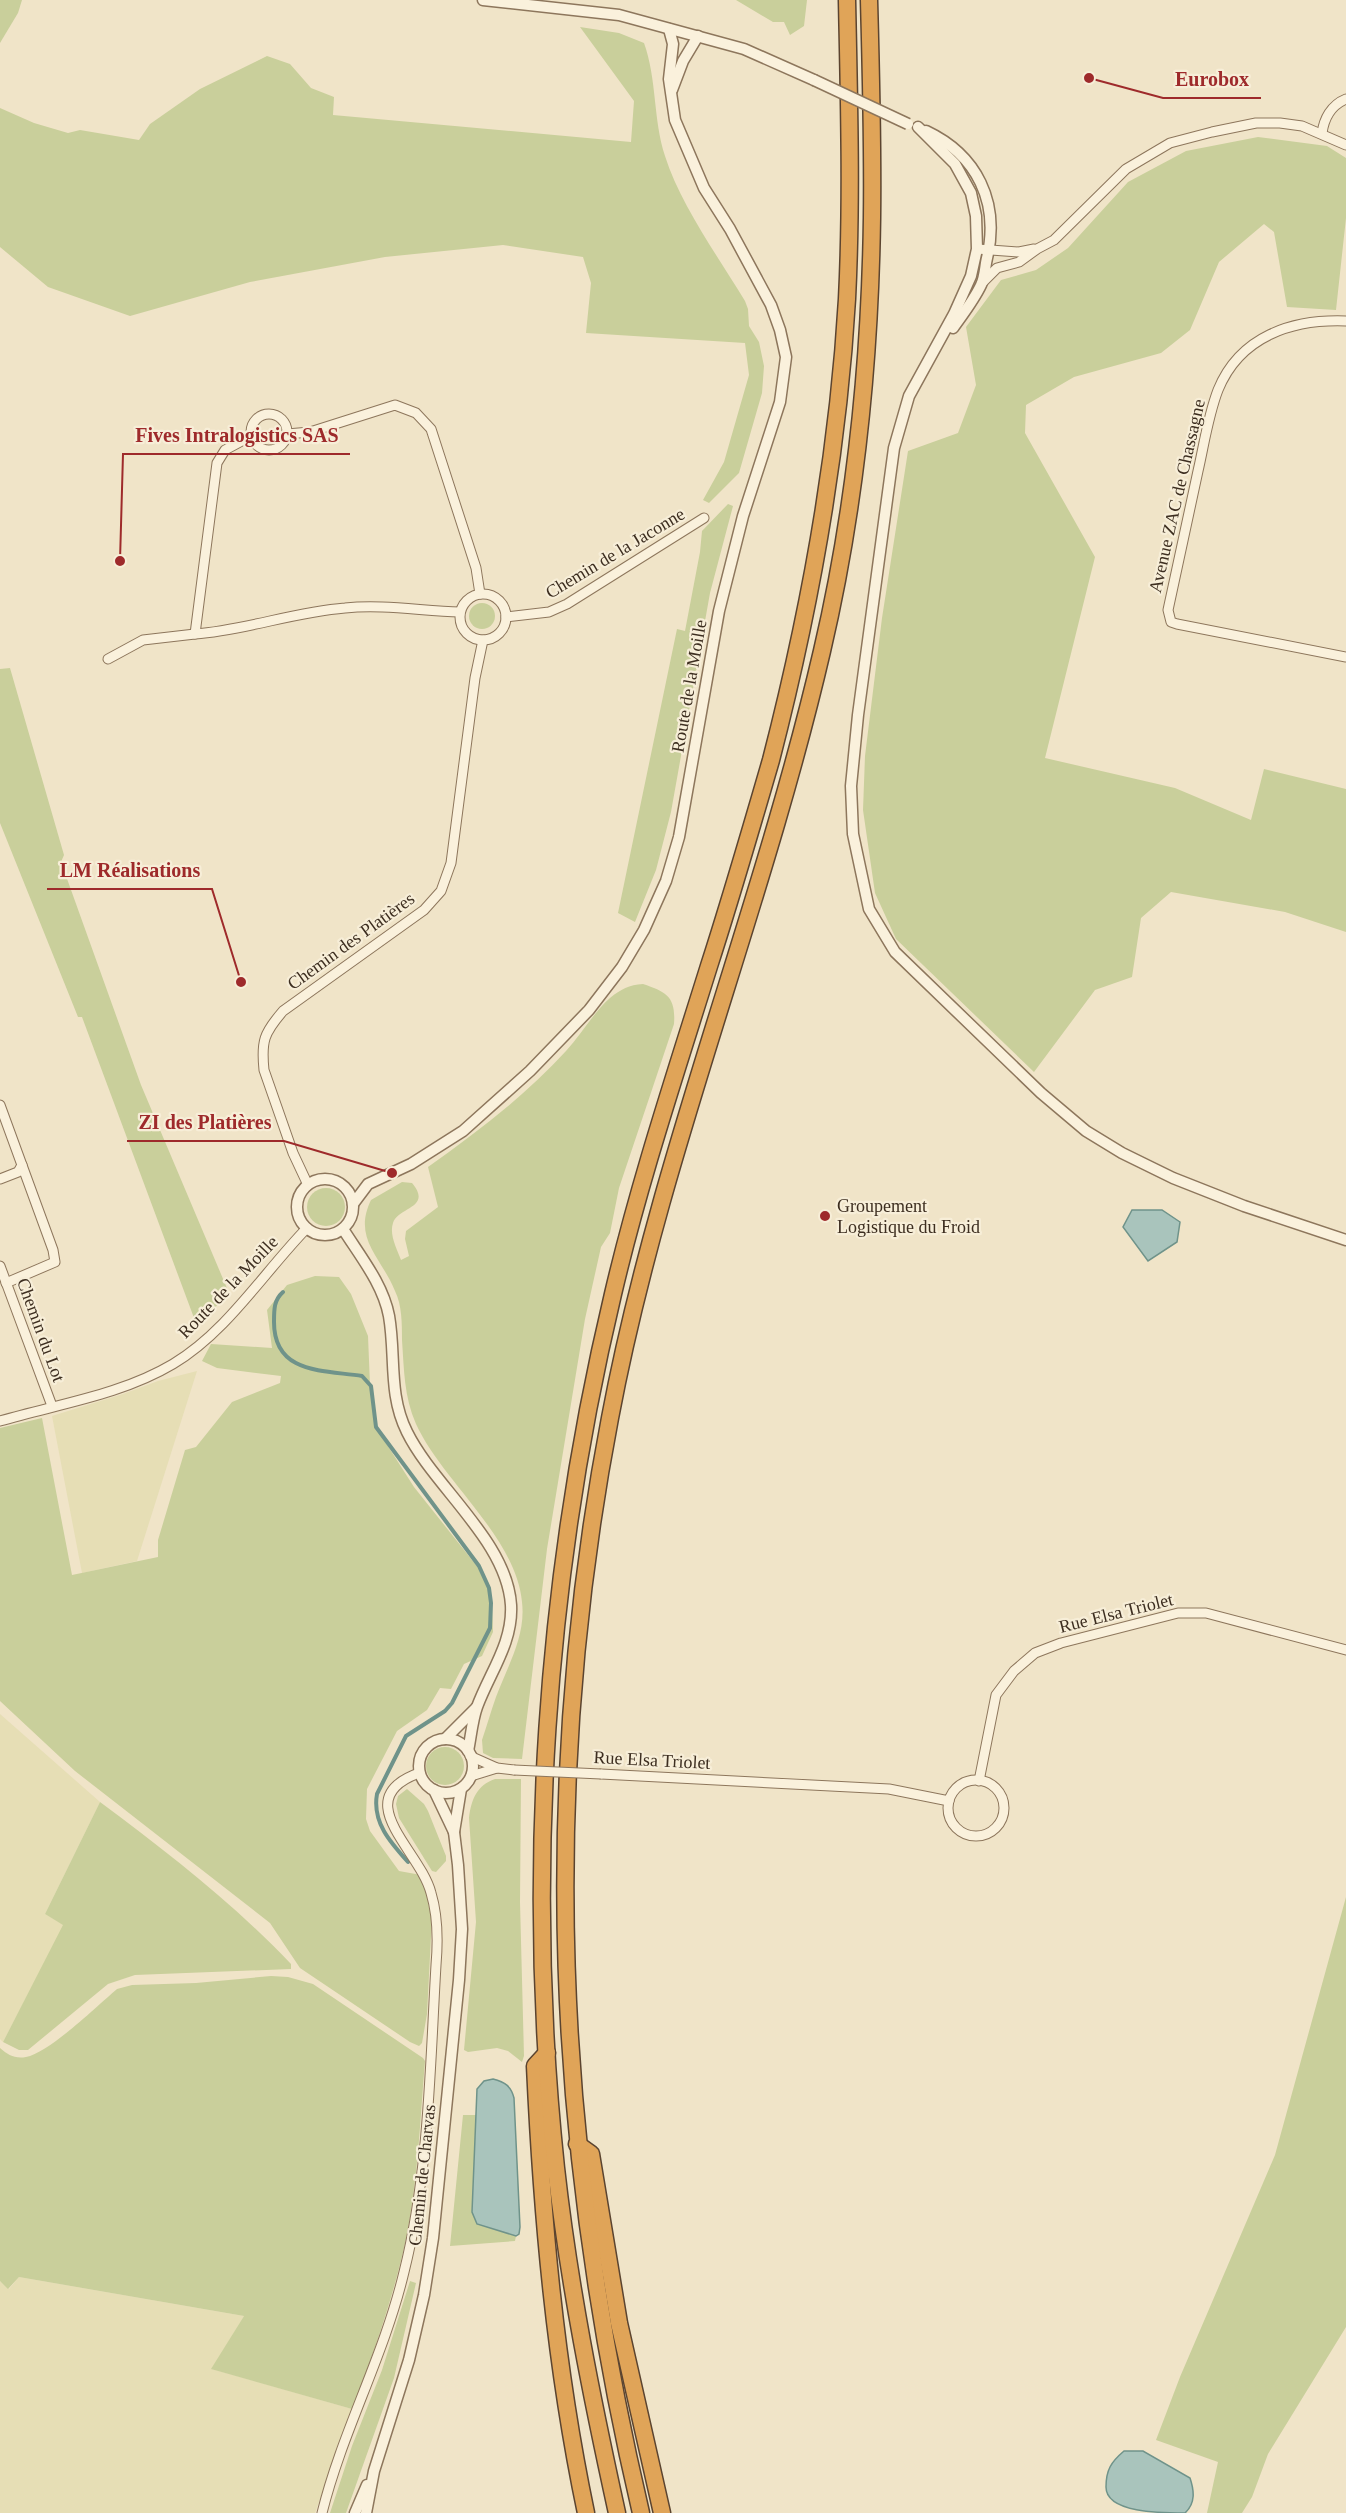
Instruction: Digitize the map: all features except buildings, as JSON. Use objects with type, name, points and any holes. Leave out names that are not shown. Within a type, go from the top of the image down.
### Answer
[{"type":"highway","points":[[617,2513],[596,2415],[572,2282],[556,2166],[547,2053],[542,1916],[545,1756],[556,1630],[567,1540],[593,1381],[613,1293],[653,1147],[771,760],[794,668],[814,572],[833,448],[847,298],[849,169],[847,0]]},
{"type":"highway","points":[[869,0],[872,150]]},
{"type":"highway","points":[[641,2513],[602,2323],[577,2144],[567,2002],[566,1822],[573,1692],[595,1504],[619,1369],[650,1241],[674,1156],[774,833],[824,643],[843,538],[856,450],[869,298],[872,150],[879,0]]},
{"type":"highway","points":[[547,2053],[535,2066],[541,2187],[551,2304],[571,2439],[586,2513]]},
{"type":"highway","points":[[577,2144],[591,2154],[619,2323],[662,2513]]},
{"type":"highway","points":[[571,2439],[567,2454],[576,2513]]},
{"type":"street","points":[[483,0],[619,15],[744,49],[945,140],[963,156],[976,173],[986,196],[991,221],[981,256],[997,268]]},
{"type":"street","name":"Route de la Moille","points":[[353,1204],[368,1184],[411,1164],[463,1131],[530,1071],[589,1010],[622,967],[644,930],[666,881],[679,837],[724,589],[745,508],[780,402],[786,357],[771,305],[730,229],[704,188],[675,120],[669,79],[673,44],[669,29]]},
{"type":"street","points":[[671,95],[683,61],[698,36]]},
{"type":"street","points":[[1322,134],[1324,122],[1332,109],[1346,99]]},
{"type":"street","points":[[929,359],[962,316],[982,283],[997,268],[1019,262],[1054,240],[1126,169],[1170,143],[1256,123],[1280,123],[1302,126],[1346,145]]},
{"type":"street","points":[[913,125],[955,164],[971,193],[976,216],[984,234],[983,249],[963,295],[909,396],[894,448],[858,715],[851,786],[853,834],[870,909],[896,952],[1041,1093],[1086,1131],[1122,1153],[1173,1178],[1244,1206],[1346,1240]]},
{"type":"street","points":[[983,249],[1019,252],[1037,249]]},
{"type":"street","points":[[982,283],[986,262]]},
{"type":"street","name":"Avenue ZAC de Chassagne","points":[[1346,321],[1306,322],[1273,332],[1245,352],[1223,380],[1212,412],[1168,610],[1171,622],[1177,624],[1346,657]]},
{"type":"street","points":[[287,434],[310,432],[394,405],[416,413],[431,429],[476,568],[480,594]]},
{"type":"street","points":[[267,414],[279,417],[287,434],[278,448],[267,451],[257,446],[251,436],[252,424],[256,419],[267,414]]},
{"type":"street","points":[[195,634],[217,463],[225,450],[251,436]]},
{"type":"street","name":"Chemin de la Jaconne","points":[[506,617],[549,612],[567,604],[704,518]]},
{"type":"street","points":[[480,594],[499,600],[506,617],[505,624],[496,636],[483,640],[467,634],[462,628],[460,612],[465,602],[480,594]]},
{"type":"street","points":[[108,659],[143,640],[219,632],[306,613],[347,607],[460,612]]},
{"type":"street","name":"Chemin des Platières","points":[[308,1185],[293,1153],[264,1070],[262,1056],[266,1032],[283,1011],[424,910],[441,891],[451,863],[475,678],[483,640]]},
{"type":"street","points":[[0,1105],[54,1250],[55,1262],[6,1283]]},
{"type":"street","points":[[0,1179],[18,1172],[22,1165]]},
{"type":"street","points":[[335,1181],[347,1190],[353,1204],[351,1217],[343,1228],[325,1235],[308,1228],[302,1222],[298,1206],[302,1191],[316,1180],[335,1181],[368,1184]]},
{"type":"street","name":"Route de la Moille","points":[[0,1420],[121,1388],[175,1363],[211,1334],[308,1228]]},
{"type":"street","points":[[343,1228],[378,1286],[386,1305],[391,1329],[394,1394],[401,1421],[415,1445],[495,1555],[506,1580],[511,1616],[507,1639],[477,1708],[469,1754]]},
{"type":"street","name":"Chemin du Lot","points":[[0,1266],[52,1406]]},
{"type":"street","name":"Rue Elsa Triolet","points":[[979,1780],[996,1695],[1014,1671],[1035,1653],[1061,1643],[1178,1613],[1206,1613],[1346,1650]]},
{"type":"street","points":[[446,1739],[462,1744],[469,1754],[473,1768],[471,1776],[461,1789],[445,1793],[434,1790],[425,1783],[419,1773],[422,1754],[428,1746],[446,1739],[477,1708]]},
{"type":"street","name":"Rue Elsa Triolet","points":[[469,1754],[497,1768],[514,1770],[889,1789],[949,1801]]},
{"type":"street","name":"Rue Elsa Triolet","points":[[471,1776],[497,1768]]},
{"type":"street","points":[[322,2513],[333,2476],[385,2339],[404,2272],[418,2197],[431,2054],[437,1950],[436,1924],[431,1893],[420,1867],[396,1832],[386,1810],[387,1798],[392,1789],[404,1778],[419,1773]]},
{"type":"street","points":[[979,1780],[997,1789],[1003,1801],[1004,1814],[998,1826],[988,1834],[975,1837],[957,1829],[951,1821],[948,1811],[949,1801],[960,1785],[979,1780]]},
{"type":"street","name":"Chemin de Charvas","points":[[366,2513],[374,2471],[414,2343],[433,2238],[462,1953],[462,1904],[454,1832],[461,1789]]},
{"type":"street","name":"Chemin de Charvas","points":[[434,1790],[454,1832]]},
{"type":"street","points":[[355,2513],[374,2471]]},
{"type":"shaded area","points":[[197,1371],[137,1561],[82,1573],[52,1416],[158,1381]]},
{"type":"shaded area","points":[[0,1714],[100,1802],[45,1914],[64,1925],[3,2042],[0,2039]]},
{"type":"shaded area","points":[[19,2277],[244,2316],[212,2369],[352,2409],[315,2513],[0,2513],[0,2281],[9,2289]]},
{"type":"green space","points":[[0,0],[22,0],[18,13],[0,43]]},
{"type":"green space","points":[[736,0],[807,0],[804,26],[790,35],[784,22],[773,22]]},
{"type":"green space","points":[[580,27],[619,33],[644,43],[665,156],[680,193],[745,301],[749,326],[759,342],[764,366],[762,393],[739,473],[709,503],[703,500],[724,462],[749,375],[745,343],[586,333],[591,283],[583,257],[503,245],[385,257],[250,282],[130,316],[48,287],[0,247],[0,108],[34,123],[68,133],[80,130],[139,140],[150,124],[200,89],[267,56],[290,64],[311,88],[334,97],[333,115],[631,142],[634,101]]},
{"type":"green space","points":[[1258,137],[1327,146],[1346,158],[1346,218],[1336,310],[1287,307],[1274,232],[1264,224],[1219,262],[1190,330],[1161,353],[1074,377],[1026,405],[1025,433],[1095,557],[1045,758],[1175,788],[1251,820],[1264,769],[1346,789],[1346,932],[1285,912],[1171,892],[1141,918],[1132,977],[1095,990],[1034,1072],[896,939],[875,893],[863,810],[865,756],[882,618],[908,451],[958,433],[976,385],[966,327],[1001,280],[1036,270],[1068,248],[1128,182],[1186,151]]},
{"type":"green space","points":[[728,504],[733,506],[710,593],[671,812],[656,870],[635,922],[618,913],[677,629],[685,631],[702,531]]},
{"type":"green space","points":[[482,603],[491,607],[495,616],[491,625],[482,629],[473,625],[469,616],[473,607]]},
{"type":"green space","points":[[10,668],[64,855],[61,862],[141,1085],[229,1293],[197,1326],[82,1017],[78,1017],[0,823],[0,669]]},
{"type":"green space","points":[[643,984],[668,997],[673,1007],[674,1024],[619,1188],[610,1233],[601,1247],[585,1319],[547,1549],[522,1759],[493,1758],[483,1753],[482,1740],[519,1639],[523,1615],[517,1578],[493,1532],[443,1467],[416,1424],[405,1383],[399,1302],[371,1248],[365,1226],[366,1214],[371,1200],[402,1182],[412,1183],[419,1198],[396,1218],[392,1228],[394,1242],[401,1260],[409,1256],[405,1239],[406,1231],[438,1207],[428,1167],[482,1127],[534,1083],[566,1051],[610,998],[625,988]]},
{"type":"green space","points":[[326,1188],[340,1193],[345,1207],[340,1221],[326,1226],[312,1221],[307,1207],[312,1193]]},
{"type":"green space","points":[[315,1276],[339,1277],[351,1294],[368,1336],[370,1385],[377,1429],[414,1487],[480,1570],[488,1586],[492,1603],[493,1632],[482,1656],[464,1664],[451,1689],[440,1688],[427,1710],[397,1731],[367,1789],[366,1819],[370,1831],[399,1871],[421,1875],[430,1900],[432,1917],[427,2014],[422,2043],[419,2046],[300,1968],[270,1923],[75,1771],[0,1701],[0,1428],[42,1418],[72,1575],[158,1557],[158,1540],[185,1450],[196,1447],[232,1402],[280,1383],[281,1376],[217,1368],[202,1361],[211,1344],[272,1348],[267,1310],[287,1285]]},
{"type":"green space","points":[[445,1747],[458,1753],[464,1766],[458,1779],[445,1785],[432,1779],[426,1766],[432,1753]]},
{"type":"green space","points":[[495,1779],[521,1779],[520,1902],[524,2056],[522,2062],[508,2051],[497,2048],[468,2052],[464,2050],[476,1922],[469,1818],[471,1805],[479,1789]]},
{"type":"green space","points":[[407,1789],[424,1804],[446,1856],[446,1861],[436,1872],[432,1871],[399,1818],[396,1804],[398,1796]]},
{"type":"green space","points":[[100,1802],[223,1899],[291,1964],[291,1969],[135,1975],[108,1984],[28,2050],[19,2050],[3,2042],[63,1925],[45,1914]]},
{"type":"green space","points":[[1346,1897],[1346,2327],[1268,2454],[1252,2497],[1242,2513],[1207,2513],[1218,2462],[1156,2440],[1180,2377],[1275,2155]]},
{"type":"green space","points":[[271,1976],[288,1977],[313,1984],[425,2061],[416,2173],[406,2239],[382,2325],[352,2409],[211,2369],[244,2316],[19,2277],[8,2289],[0,2281],[0,2048],[15,2057],[36,2054],[60,2038],[117,1989],[132,1985],[196,1983]]},
{"type":"green space","points":[[463,2115],[476,2115],[472,2212],[477,2224],[516,2236],[515,2241],[450,2246]]},
{"type":"green space","points":[[410,2281],[416,2283],[394,2378],[346,2513],[330,2513],[352,2446],[382,2370]]},
{"type":"water","points":[[1132,1210],[1162,1210],[1180,1222],[1177,1242],[1148,1261],[1123,1227]]},
{"type":"water","points":[[493,2079],[507,2085],[514,2098],[520,2227],[519,2234],[516,2236],[477,2224],[472,2212],[477,2089],[484,2081]]},
{"type":"water","points":[[1124,2451],[1143,2451],[1190,2478],[1193,2496],[1189,2509],[1185,2513],[1136,2510],[1115,2502],[1108,2496],[1106,2487],[1108,2471]]},
{"type":"waterway","points":[[283,1292],[274,1309],[276,1339],[283,1352],[292,1361],[304,1367],[362,1376],[371,1386],[376,1427],[479,1566],[489,1588],[490,1628],[452,1703],[445,1711],[406,1736],[377,1794],[377,1814],[380,1823],[389,1839],[408,1862]]},
{"type":"place","name":"Eurobox","points":[[1089,78]]},
{"type":"place","name":"Fives Intralogistics SAS","points":[[120,561]]},
{"type":"place","name":"LM Réalisations","points":[[241,982]]},
{"type":"place","name":"ZI des Platières","points":[[392,1173]]},
{"type":"place","name":"Groupement Logistique du Froid","points":[[825,1216]]}]
